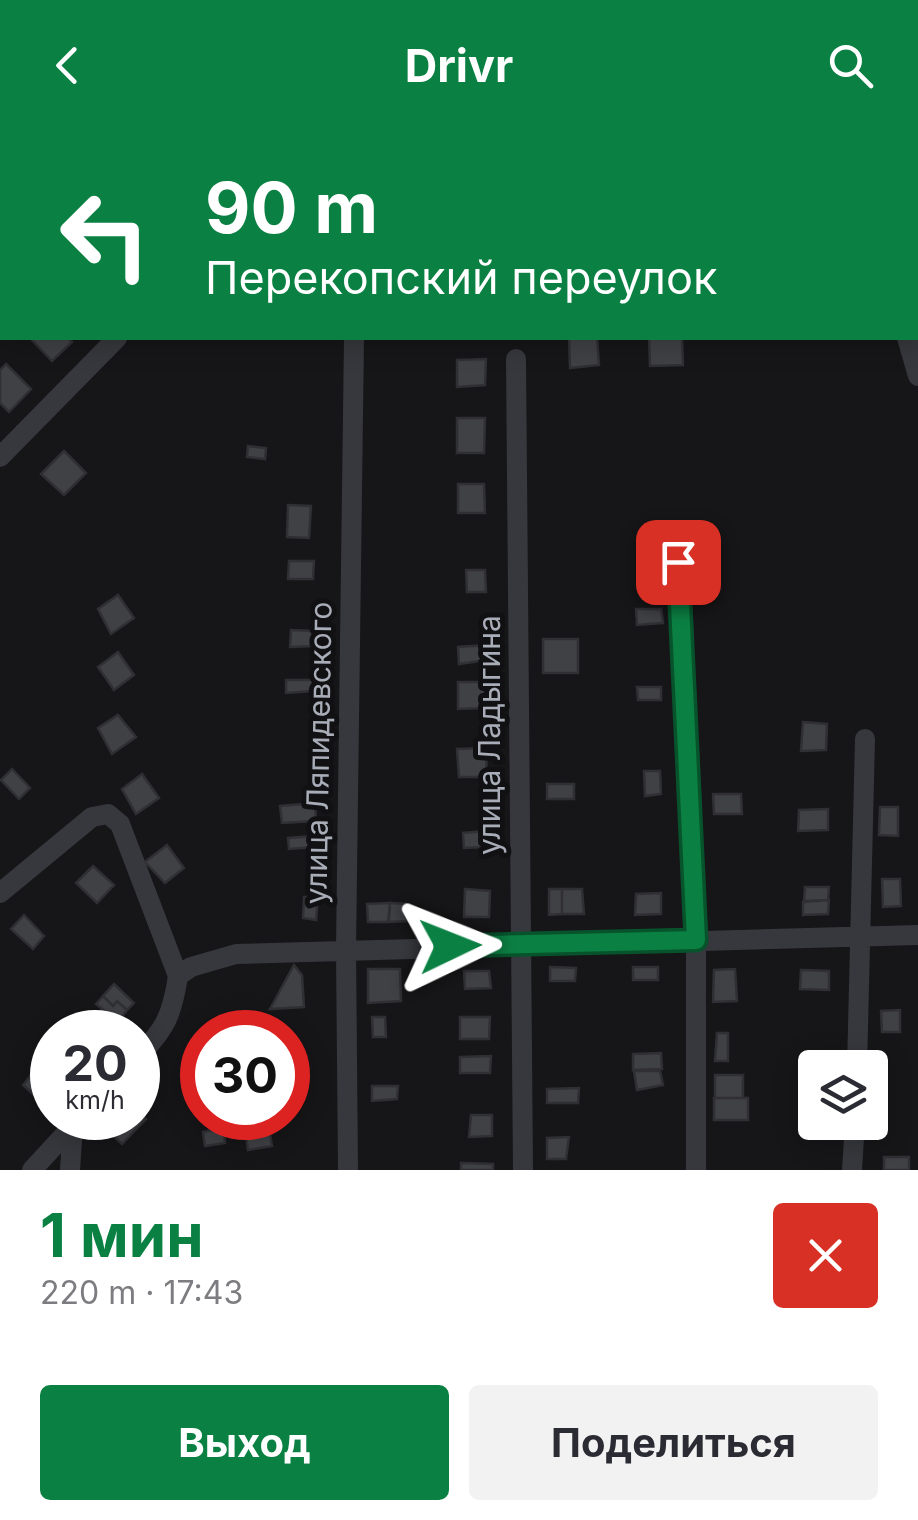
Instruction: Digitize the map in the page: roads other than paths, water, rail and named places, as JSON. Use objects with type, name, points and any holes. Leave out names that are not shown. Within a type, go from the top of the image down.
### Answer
[{"type":"street","points":[[0,457],[115,340]]},
{"type":"street","name":"улица Ляпидевского","points":[[348,1170],[346,950],[354,340]]},
{"type":"street","points":[[908,340],[918,376]]},
{"type":"street","name":"улица Ладыгина","points":[[516,359],[523,1170]]},
{"type":"street","points":[[678,562],[696,940],[696,1170]]},
{"type":"street","points":[[857,1050],[865,739]]},
{"type":"street","points":[[0,893],[92,817],[108,814],[120,824],[178,976],[174,1007],[160,1033]]},
{"type":"street","points":[[178,976],[210,960],[236,954],[918,935]]},
{"type":"street","points":[[32,1170],[60,1140]]},
{"type":"street","points":[[70,1170],[74,1140]]},
{"type":"street","points":[[852,1170],[854,1140]]}]
